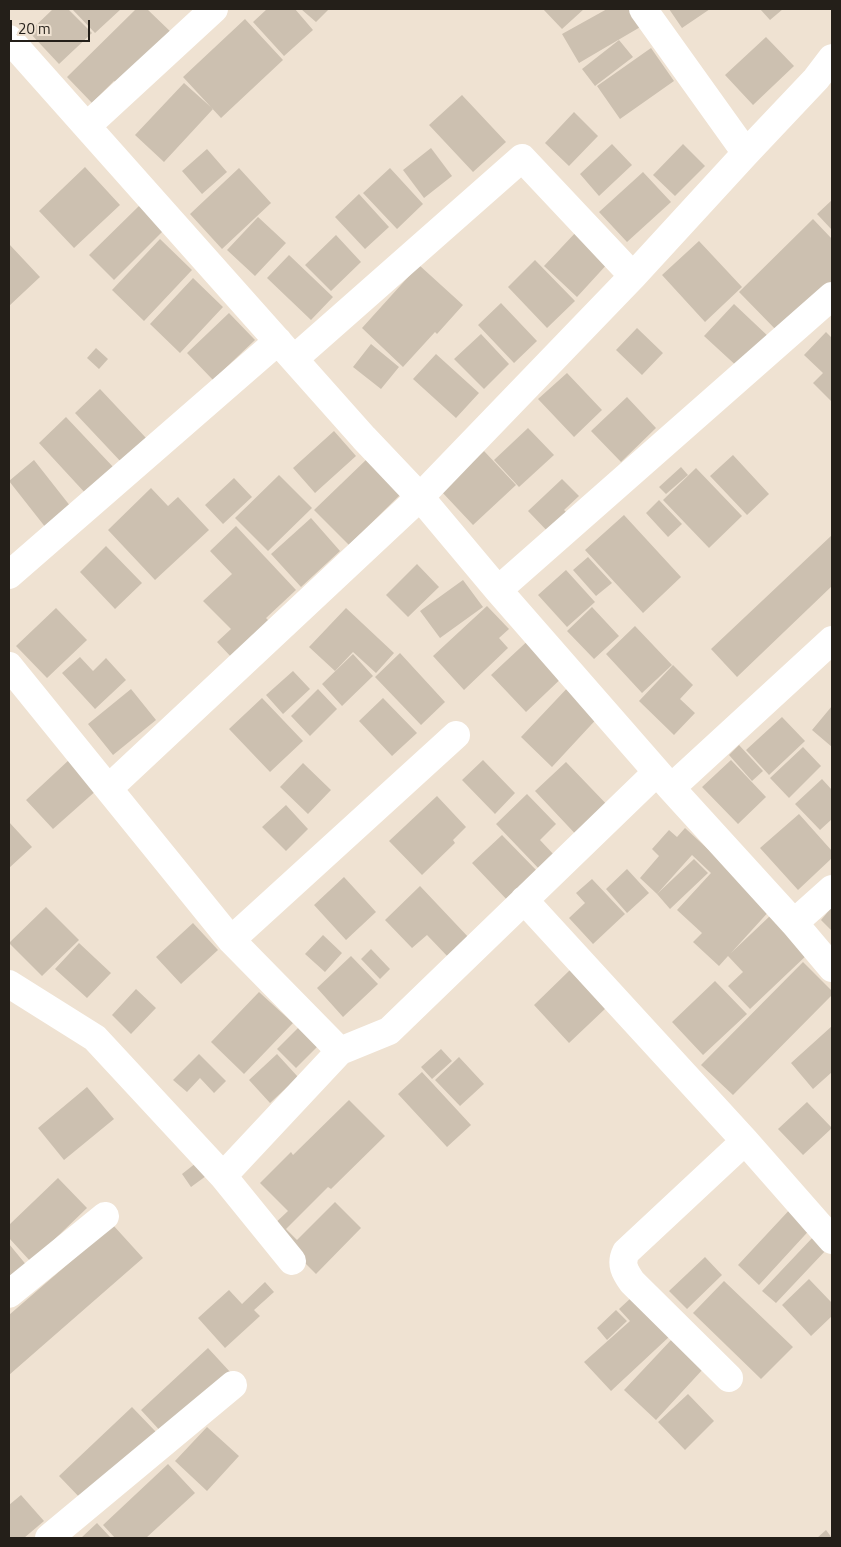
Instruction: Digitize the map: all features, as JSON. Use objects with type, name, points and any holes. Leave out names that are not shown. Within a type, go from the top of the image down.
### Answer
[{"type":"street","points":[[87,126],[214,9]]},
{"type":"street","points":[[643,9],[746,153]]},
{"type":"street","points":[[9,39],[364,438],[420,497],[498,590],[664,780],[794,923],[832,968]]},
{"type":"street","points":[[109,788],[420,497],[633,276],[816,79],[832,58]]},
{"type":"street","points":[[9,575],[522,158],[633,276]]},
{"type":"street","points":[[498,590],[832,296]]},
{"type":"street","points":[[223,1176],[340,1051],[389,1031],[524,900],[832,640]]},
{"type":"street","points":[[9,666],[231,940],[340,1051]]},
{"type":"street","points":[[231,940],[456,735]]},
{"type":"street","points":[[794,923],[832,889]]},
{"type":"street","points":[[524,900],[745,1141],[832,1240]]},
{"type":"street","points":[[9,984],[95,1038],[223,1176],[292,1261]]},
{"type":"street","points":[[729,1378],[632,1282],[624,1270],[623,1259],[626,1252],[745,1141]]},
{"type":"street","points":[[9,1294],[105,1216]]},
{"type":"street","points":[[49,1538],[233,1385]]},
{"type":"building","points":[[53,9],[68,9],[92,33],[59,64],[29,32]]},
{"type":"building","points":[[72,9],[121,9],[95,33]]},
{"type":"building","points":[[136,9],[147,9],[174,35],[124,90],[114,81],[92,103],[67,77]]},
{"type":"building","points":[[267,9],[295,9],[313,30],[284,56],[253,22]]},
{"type":"building","points":[[301,9],[329,9],[316,22]]},
{"type":"building","points":[[543,9],[584,9],[562,29]]},
{"type":"building","points":[[607,9],[632,9],[642,26],[579,63],[562,34]]},
{"type":"building","points":[[669,9],[710,9],[682,28]]},
{"type":"building","points":[[760,9],[783,9],[770,20]]},
{"type":"building","points":[[245,19],[283,60],[221,118],[183,77]]},
{"type":"building","points":[[766,37],[794,66],[753,105],[725,75]]},
{"type":"building","points":[[619,40],[633,57],[595,86],[582,69]]},
{"type":"building","points":[[651,48],[674,81],[620,119],[597,86]]},
{"type":"building","points":[[184,83],[213,109],[164,162],[135,135]]},
{"type":"building","points":[[462,95],[506,142],[473,172],[429,125]]},
{"type":"building","points":[[574,112],[598,136],[569,166],[545,143]]},
{"type":"building","points":[[612,144],[632,165],[599,196],[580,174]]},
{"type":"building","points":[[683,144],[705,166],[675,196],[653,175]]},
{"type":"building","points":[[431,148],[452,176],[424,198],[403,170]]},
{"type":"building","points":[[207,149],[227,172],[202,194],[182,171]]},
{"type":"building","points":[[85,167],[120,205],[74,248],[39,211]]},
{"type":"building","points":[[239,168],[271,203],[222,249],[190,214]]},
{"type":"building","points":[[390,168],[423,204],[397,229],[363,193]]},
{"type":"building","points":[[643,172],[671,202],[627,242],[599,212]]},
{"type":"building","points":[[359,194],[389,227],[365,249],[335,217]]},
{"type":"building","points":[[832,200],[832,230],[817,214]]},
{"type":"building","points":[[140,205],[164,230],[114,280],[89,255]]},
{"type":"building","points":[[258,217],[286,243],[255,276],[227,250]]},
{"type":"building","points":[[813,219],[832,239],[832,282],[779,333],[739,292]]},
{"type":"building","points":[[577,231],[610,261],[577,297],[544,266]]},
{"type":"building","points":[[336,235],[361,262],[331,291],[305,265]]},
{"type":"building","points":[[160,239],[192,270],[144,321],[112,290]]},
{"type":"building","points":[[699,241],[742,287],[705,322],[662,275]]},
{"type":"building","points":[[9,244],[40,277],[9,306]]},
{"type":"building","points":[[289,255],[333,297],[311,320],[267,278]]},
{"type":"building","points":[[535,260],[575,301],[547,328],[508,287]]},
{"type":"building","points":[[419,265],[463,305],[403,367],[362,328]]},
{"type":"building","points":[[193,278],[223,307],[180,353],[150,324]]},
{"type":"building","points":[[501,303],[537,341],[514,363],[478,325]]},
{"type":"building","points":[[734,304],[770,338],[741,370],[704,336]]},
{"type":"building","points":[[229,313],[255,340],[213,380],[187,353]]},
{"type":"building","points":[[637,328],[663,353],[642,375],[616,350]]},
{"type":"building","points":[[826,332],[832,338],[832,402],[813,383],[823,373],[804,355]]},
{"type":"building","points":[[481,334],[509,364],[484,389],[454,359]]},
{"type":"building","points":[[371,344],[399,367],[381,389],[353,367]]},
{"type":"building","points":[[96,348],[108,359],[99,369],[87,358]]},
{"type":"building","points":[[436,354],[479,393],[456,418],[413,379]]},
{"type":"building","points":[[567,373],[602,410],[574,437],[538,399]]},
{"type":"building","points":[[100,389],[147,439],[122,463],[75,413]]},
{"type":"building","points":[[627,397],[656,428],[621,462],[591,431]]},
{"type":"building","points":[[66,417],[115,469],[87,495],[39,443]]},
{"type":"building","points":[[528,428],[554,455],[519,487],[494,460]]},
{"type":"building","points":[[334,431],[356,456],[315,493],[293,468]]},
{"type":"building","points":[[484,451],[516,485],[473,525],[441,491]]},
{"type":"building","points":[[733,455],[769,494],[747,515],[710,476]]},
{"type":"building","points":[[368,458],[402,493],[349,545],[314,510]]},
{"type":"building","points":[[34,460],[71,507],[46,528],[9,481]]},
{"type":"building","points":[[681,467],[688,475],[666,494],[659,487]]},
{"type":"building","points":[[696,468],[742,516],[709,548],[663,500]]},
{"type":"building","points":[[279,475],[312,508],[268,551],[235,518]]},
{"type":"building","points":[[234,478],[252,497],[223,524],[205,505]]},
{"type":"building","points":[[562,479],[579,496],[564,510],[572,518],[552,536],[528,511]]},
{"type":"building","points":[[151,488],[168,506],[178,497],[209,530],[155,580],[108,530]]},
{"type":"building","points":[[659,500],[682,524],[668,537],[646,513]]},
{"type":"building","points":[[624,515],[681,577],[643,613],[585,550]]},
{"type":"building","points":[[311,518],[340,551],[301,587],[271,554]]},
{"type":"building","points":[[236,526],[296,590],[266,618],[272,624],[234,660],[217,642],[231,629],[203,601],[232,574],[210,551]]},
{"type":"building","points":[[832,535],[832,586],[737,677],[711,649]]},
{"type":"building","points":[[106,546],[142,583],[115,609],[80,572]]},
{"type":"building","points":[[588,557],[612,583],[596,596],[573,570]]},
{"type":"building","points":[[417,564],[439,587],[408,617],[386,595]]},
{"type":"building","points":[[566,570],[595,602],[567,627],[538,595]]},
{"type":"building","points":[[463,580],[483,607],[440,638],[420,611]]},
{"type":"building","points":[[487,606],[509,629],[499,638],[508,648],[464,690],[433,656]]},
{"type":"building","points":[[592,607],[619,636],[594,659],[567,631]]},
{"type":"building","points":[[56,608],[87,640],[47,678],[16,646]]},
{"type":"building","points":[[346,608],[394,653],[376,673],[353,652],[335,671],[309,647]]},
{"type":"building","points":[[635,626],[672,665],[642,693],[606,654]]},
{"type":"building","points":[[534,635],[568,672],[526,712],[491,675]]},
{"type":"building","points":[[400,653],[445,702],[421,725],[375,677]]},
{"type":"building","points":[[353,654],[373,676],[342,706],[322,684]]},
{"type":"building","points":[[80,657],[93,671],[106,658],[126,680],[95,709],[62,673]]},
{"type":"building","points":[[673,665],[693,685],[680,699],[695,713],[674,735],[639,701]]},
{"type":"building","points":[[293,671],[310,689],[283,714],[266,695]]},
{"type":"building","points":[[572,683],[603,712],[552,767],[521,737]]},
{"type":"building","points":[[131,689],[156,720],[113,755],[88,724]]},
{"type":"building","points":[[318,689],[337,709],[310,736],[291,716]]},
{"type":"building","points":[[262,698],[303,741],[270,772],[229,729]]},
{"type":"building","points":[[383,698],[417,733],[392,756],[359,721]]},
{"type":"building","points":[[832,706],[832,747],[812,730]]},
{"type":"building","points":[[782,717],[805,741],[769,775],[746,750]]},
{"type":"building","points":[[739,745],[763,771],[752,781],[729,755]]},
{"type":"building","points":[[803,747],[821,766],[789,798],[770,778]]},
{"type":"building","points":[[70,759],[98,789],[53,829],[26,800]]},
{"type":"building","points":[[483,760],[515,793],[495,814],[462,780]]},
{"type":"building","points":[[731,760],[766,797],[738,824],[702,787]]},
{"type":"building","points":[[566,762],[613,811],[582,841],[535,791]]},
{"type":"building","points":[[303,763],[331,790],[308,814],[280,787]]},
{"type":"building","points":[[822,779],[832,790],[832,819],[820,830],[795,804]]},
{"type":"building","points":[[527,794],[556,824],[540,840],[556,857],[541,871],[496,824]]},
{"type":"building","points":[[437,796],[466,827],[453,840],[455,843],[422,875],[389,841]]},
{"type":"building","points":[[286,805],[308,829],[286,851],[262,827]]},
{"type":"building","points":[[799,814],[832,851],[832,858],[798,890],[760,848]]},
{"type":"building","points":[[9,822],[32,847],[9,868]]},
{"type":"building","points":[[685,828],[772,908],[731,953],[772,914],[809,953],[750,1009],[728,986],[743,972],[728,956],[719,966],[693,942],[702,933],[677,910],[711,873],[692,855],[657,894],[640,878],[659,856],[652,849],[669,830],[677,837]]},
{"type":"building","points":[[502,835],[539,873],[509,902],[472,863]]},
{"type":"building","points":[[694,859],[708,873],[670,909],[657,894]]},
{"type":"building","points":[[627,869],[649,893],[627,913],[606,889]]},
{"type":"building","points":[[344,877],[376,912],[346,940],[314,905]]},
{"type":"building","points":[[592,879],[625,914],[593,944],[569,918],[585,903],[576,893]]},
{"type":"building","points":[[420,886],[471,940],[450,959],[427,935],[412,948],[385,920]]},
{"type":"building","points":[[46,907],[79,940],[42,976],[9,943]]},
{"type":"building","points":[[832,907],[832,931],[821,920]]},
{"type":"building","points":[[193,923],[218,950],[181,984],[156,957]]},
{"type":"building","points":[[323,935],[342,953],[325,972],[305,954]]},
{"type":"building","points":[[79,943],[111,973],[87,998],[55,969]]},
{"type":"building","points":[[371,949],[390,969],[380,979],[361,959]]},
{"type":"building","points":[[351,956],[378,984],[343,1017],[317,988]]},
{"type":"building","points":[[803,962],[832,991],[832,995],[733,1095],[701,1065]]},
{"type":"building","points":[[571,969],[607,1007],[569,1043],[534,1005]]},
{"type":"building","points":[[715,981],[747,1014],[703,1055],[672,1022]]},
{"type":"building","points":[[136,989],[156,1008],[131,1034],[112,1015]]},
{"type":"building","points":[[259,992],[293,1023],[244,1074],[211,1042]]},
{"type":"building","points":[[300,1026],[319,1045],[296,1068],[277,1049]]},
{"type":"building","points":[[832,1026],[832,1072],[813,1089],[791,1063]]},
{"type":"building","points":[[441,1049],[452,1061],[432,1079],[421,1067]]},
{"type":"building","points":[[199,1054],[226,1081],[214,1093],[200,1078],[187,1092],[173,1080]]},
{"type":"building","points":[[277,1054],[298,1077],[270,1103],[249,1080]]},
{"type":"building","points":[[459,1057],[484,1084],[460,1106],[435,1080]]},
{"type":"building","points":[[422,1072],[471,1125],[447,1147],[398,1094]]},
{"type":"building","points":[[87,1087],[114,1119],[64,1160],[38,1128]]},
{"type":"building","points":[[349,1100],[385,1136],[331,1189],[328,1187],[286,1229],[297,1240],[335,1202],[361,1228],[316,1274],[270,1228],[288,1211],[260,1183],[291,1152],[293,1155]]},
{"type":"building","points":[[807,1102],[832,1128],[803,1155],[778,1129]]},
{"type":"building","points":[[196,1163],[206,1176],[191,1187],[182,1174]]},
{"type":"building","points":[[58,1178],[87,1208],[31,1262],[9,1238],[9,1225]]},
{"type":"building","points":[[794,1205],[815,1224],[759,1285],[738,1265]]},
{"type":"building","points":[[113,1225],[143,1258],[9,1375],[9,1315]]},
{"type":"building","points":[[814,1236],[827,1249],[776,1303],[762,1291]]},
{"type":"building","points":[[9,1244],[28,1267],[9,1284]]},
{"type":"building","points":[[705,1257],[722,1275],[687,1309],[669,1291]]},
{"type":"building","points":[[809,1279],[832,1303],[832,1316],[811,1336],[782,1305]]},
{"type":"building","points":[[724,1281],[793,1347],[761,1379],[693,1313]]},
{"type":"building","points":[[265,1282],[274,1292],[254,1310],[260,1316],[225,1348],[198,1318],[229,1290],[242,1304]]},
{"type":"building","points":[[633,1296],[670,1336],[611,1391],[584,1362],[630,1321],[619,1309]]},
{"type":"building","points":[[616,1310],[627,1321],[607,1340],[597,1328]]},
{"type":"building","points":[[672,1339],[704,1368],[656,1420],[624,1390]]},
{"type":"building","points":[[208,1348],[231,1373],[164,1435],[141,1410]]},
{"type":"building","points":[[688,1394],[714,1421],[685,1450],[658,1422]]},
{"type":"building","points":[[132,1407],[156,1432],[83,1501],[59,1476]]},
{"type":"building","points":[[207,1427],[239,1456],[207,1491],[175,1461]]},
{"type":"building","points":[[168,1464],[195,1493],[146,1538],[115,1538],[103,1525]]},
{"type":"building","points":[[21,1495],[44,1521],[24,1538],[9,1538],[9,1505]]},
{"type":"building","points":[[97,1523],[111,1538],[81,1538]]},
{"type":"building","points":[[826,1530],[832,1538],[817,1538]]}]
